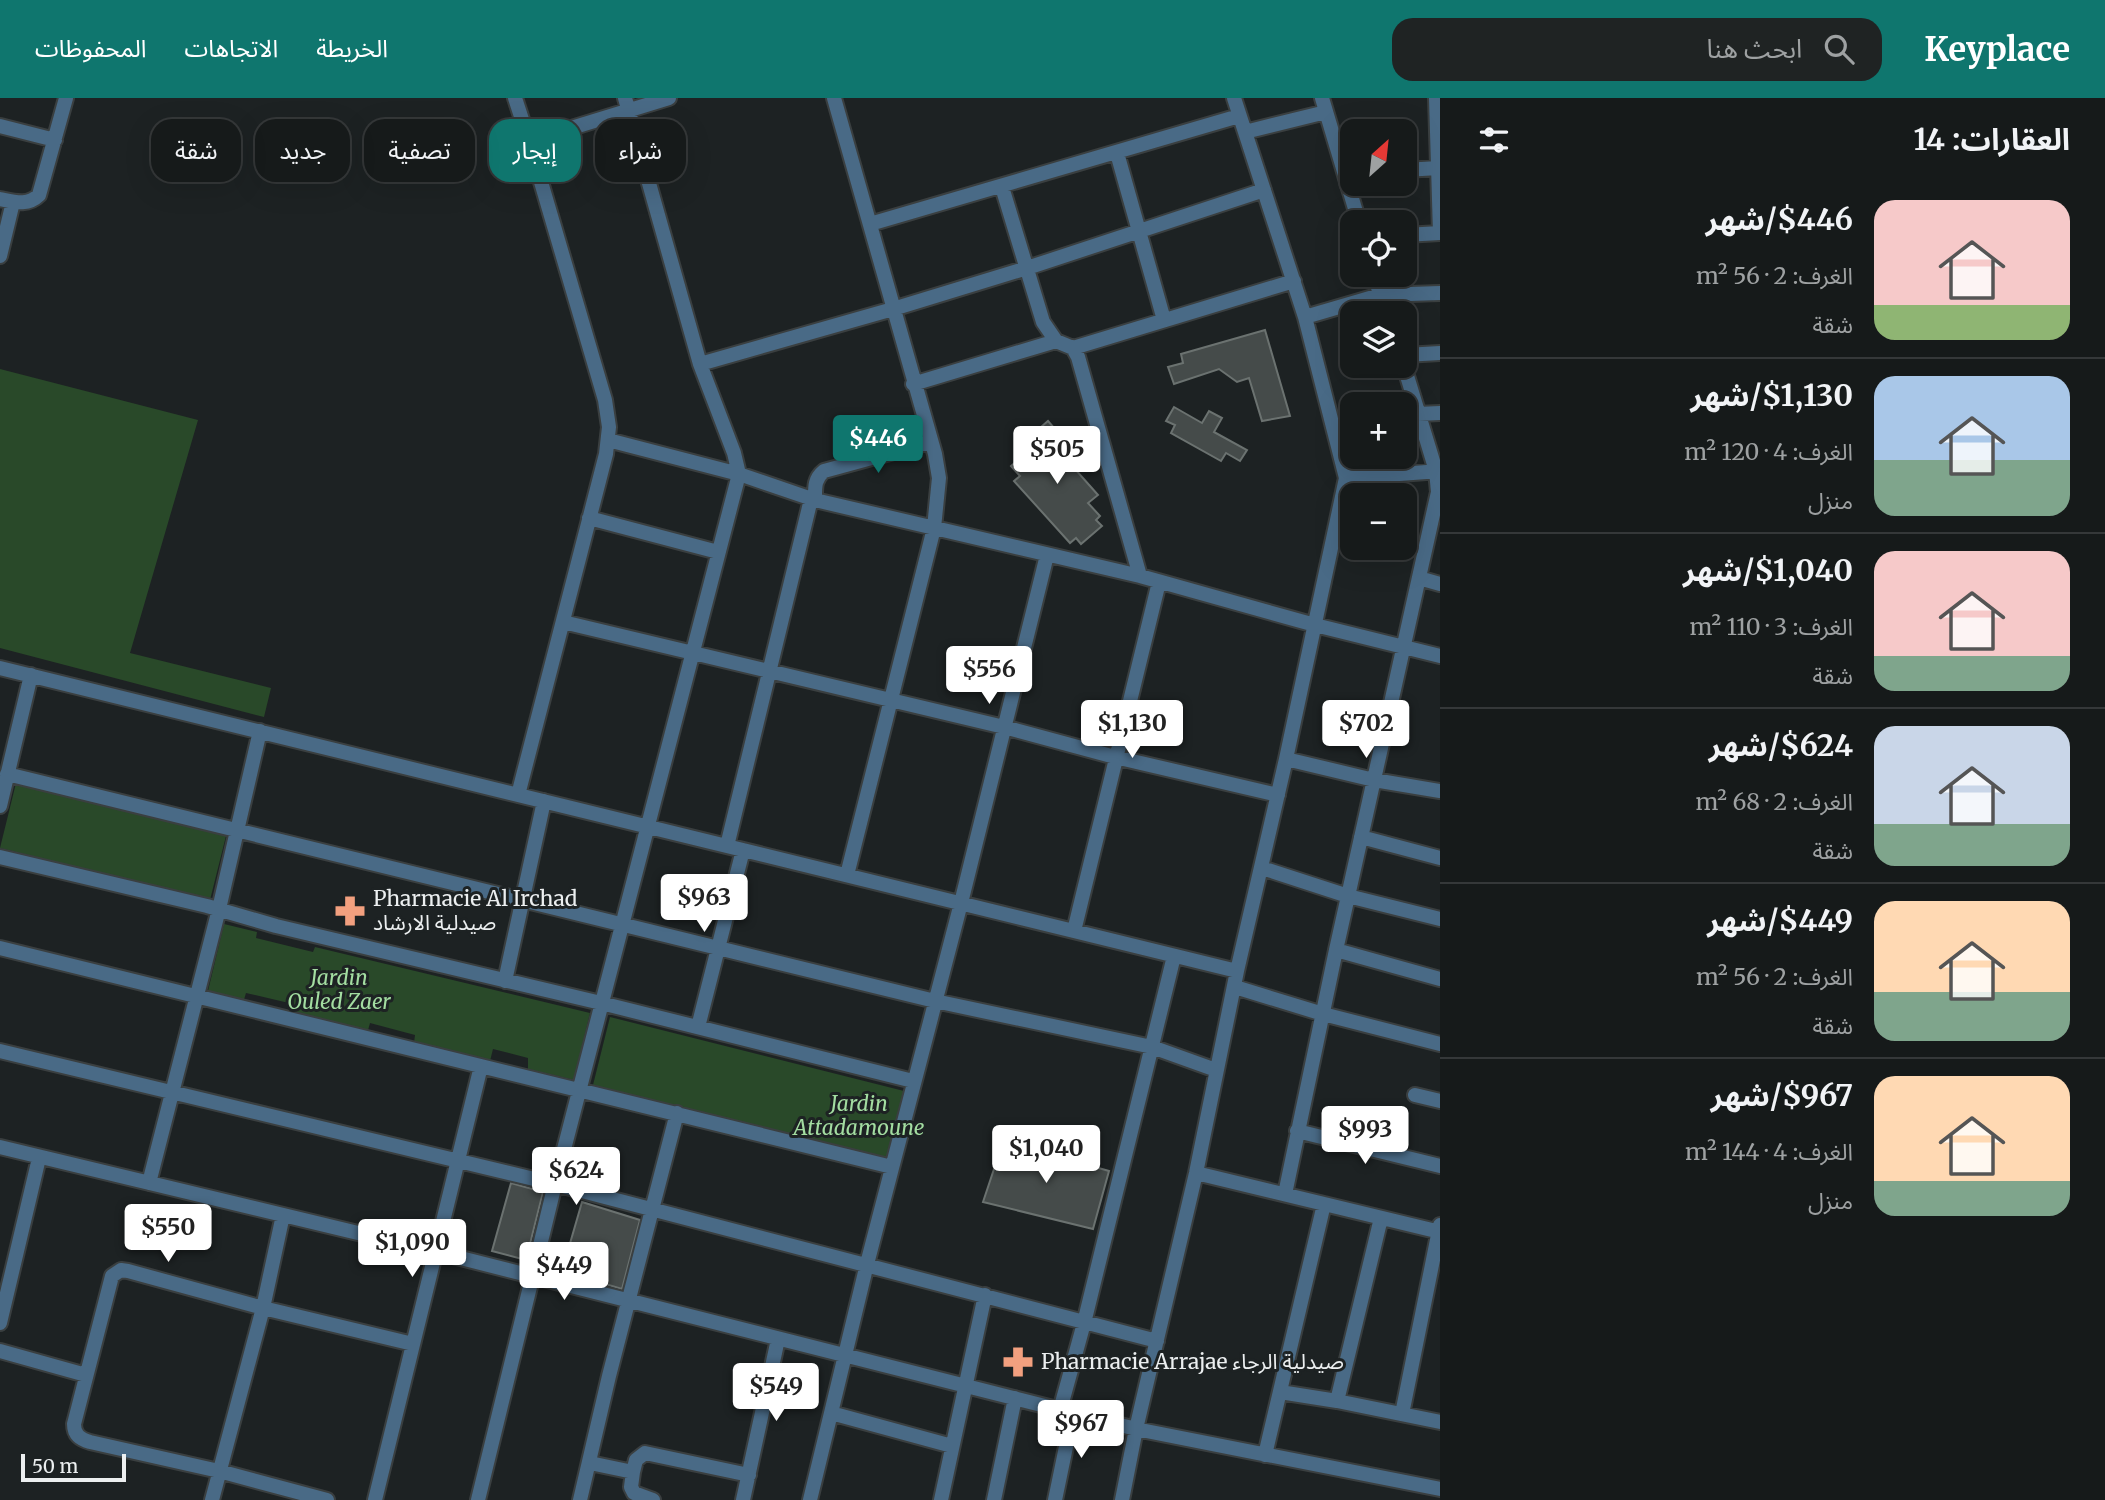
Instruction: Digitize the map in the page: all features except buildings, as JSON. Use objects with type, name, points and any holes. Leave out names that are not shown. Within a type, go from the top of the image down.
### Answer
[{"type":"street","points":[[0,256],[7,200],[33,201],[39,194],[66,98]]},
{"type":"street","points":[[515,98],[522,119]]},
{"type":"street","points":[[581,121],[626,104],[669,98]]},
{"type":"street","points":[[834,98],[938,465],[939,478],[934,528],[847,875]]},
{"type":"street","points":[[1122,1500],[1346,478],[1305,317],[1234,98]]},
{"type":"street","points":[[1417,234],[1440,233],[1436,98]]},
{"type":"street","points":[[478,1500],[621,924],[739,474],[734,453],[699,364],[626,104]]},
{"type":"street","points":[[1245,132],[1324,105],[1340,149]]},
{"type":"street","points":[[870,224],[1239,116]]},
{"type":"street","points":[[0,126],[55,140]]},
{"type":"street","points":[[1117,153],[1164,320]]},
{"type":"street","points":[[1418,169],[1438,168]]},
{"type":"street","points":[[519,795],[589,518],[609,427],[605,400],[541,182]]},
{"type":"street","points":[[1002,187],[1043,322],[1056,341],[1073,348],[1078,357],[1140,576]]},
{"type":"street","points":[[699,364],[1027,268],[1264,190]]},
{"type":"street","points":[[1073,348],[1294,281]]},
{"type":"street","points":[[1378,287],[1382,301]]},
{"type":"street","points":[[1305,317],[1380,295],[1440,293]]},
{"type":"street","points":[[914,384],[1056,341]]},
{"type":"street","points":[[1417,354],[1440,353]]},
{"type":"street","points":[[1285,1194],[1361,836],[1436,508],[1438,471],[1408,378]]},
{"type":"street","points":[[1418,414],[1440,413]]},
{"type":"street","points":[[608,440],[739,474],[813,499],[1140,576],[1315,625],[1440,656]]},
{"type":"street","points":[[727,846],[818,475],[824,471],[930,442]]},
{"type":"street","points":[[1346,478],[1438,471]]},
{"type":"street","points":[[589,518],[718,552]]},
{"type":"street","points":[[810,1500],[1046,555]]},
{"type":"street","points":[[1419,578],[1440,584]]},
{"type":"street","points":[[1074,931],[1159,582]]},
{"type":"street","points":[[563,622],[1278,795]]},
{"type":"street","points":[[0,667],[1237,971]]},
{"type":"street","points":[[0,806],[32,675]]},
{"type":"street","points":[[149,1183],[219,909],[260,731]]},
{"type":"street","points":[[1286,760],[1374,780],[1440,791]]},
{"type":"street","points":[[7,774],[935,1001],[1152,1047],[1216,1070]]},
{"type":"street","points":[[505,981],[544,801]]},
{"type":"street","points":[[1361,836],[1440,858]]},
{"type":"street","points":[[698,1027],[743,850]]},
{"type":"street","points":[[0,857],[913,1080]]},
{"type":"street","points":[[1262,868],[1348,896],[1440,919]]},
{"type":"street","points":[[0,948],[892,1167]]},
{"type":"street","points":[[1336,950],[1440,979]]},
{"type":"street","points":[[1055,1500],[1067,1411],[1084,1324],[1174,956]]},
{"type":"street","points":[[1235,987],[1323,1014],[1440,1044]]},
{"type":"street","points":[[0,1051],[555,1184],[1157,1341]]},
{"type":"street","points":[[375,1500],[481,1066]]},
{"type":"street","points":[[1415,1095],[1440,1101]]},
{"type":"street","points":[[580,1500],[677,1113]]},
{"type":"street","points":[[1297,1131],[1440,1166]]},
{"type":"street","points":[[0,1147],[437,1252],[1136,1429],[1440,1489]]},
{"type":"street","points":[[0,1323],[39,1158]]},
{"type":"street","points":[[1196,1172],[1381,1218],[1439,1229],[1402,1414]]},
{"type":"street","points":[[1265,1455],[1324,1204]]},
{"type":"street","points":[[212,1500],[263,1308],[283,1215]]},
{"type":"street","points":[[1337,1401],[1381,1218]]},
{"type":"street","points":[[327,1500],[219,1471],[81,1439],[76,1434],[74,1424],[109,1281],[116,1272],[128,1271],[263,1308],[413,1344]]},
{"type":"street","points":[[941,1500],[985,1295]]},
{"type":"street","points":[[743,1500],[778,1339]]},
{"type":"street","points":[[0,1351],[86,1375]]},
{"type":"street","points":[[1280,1392],[1440,1422]]},
{"type":"street","points":[[994,1500],[1015,1398]]},
{"type":"street","points":[[831,1413],[952,1446]]},
{"type":"street","points":[[653,1500],[634,1493],[631,1487],[636,1460],[641,1454],[749,1475]]},
{"type":"street","points":[[590,1463],[633,1472]]},
{"type":"green space","points":[[0,369],[198,420],[130,653],[271,688],[264,717],[0,648]]},
{"type":"green space","points":[[16,783],[226,836],[210,900],[0,848]]},
{"type":"green space","name":"Jardin Ouled Zaer","points":[[224,924],[257,932],[256,938],[313,952],[315,947],[590,1013],[574,1080],[528,1069],[528,1058],[493,1049],[490,1061],[414,1043],[415,1035],[370,1023],[367,1034],[287,1014],[289,1003],[246,993],[243,1003],[207,995]]},
{"type":"green space","name":"Jardin Attadamoune","points":[[610,1017],[904,1091],[887,1159],[593,1085]]},
{"type":"place","name":"Pharmacie Al Irchad صيدلية الارشاد","points":[[350,911]]},
{"type":"place","name":"Pharmacie Arrajae صيدلية الرجاء","points":[[1018,1362]]}]
